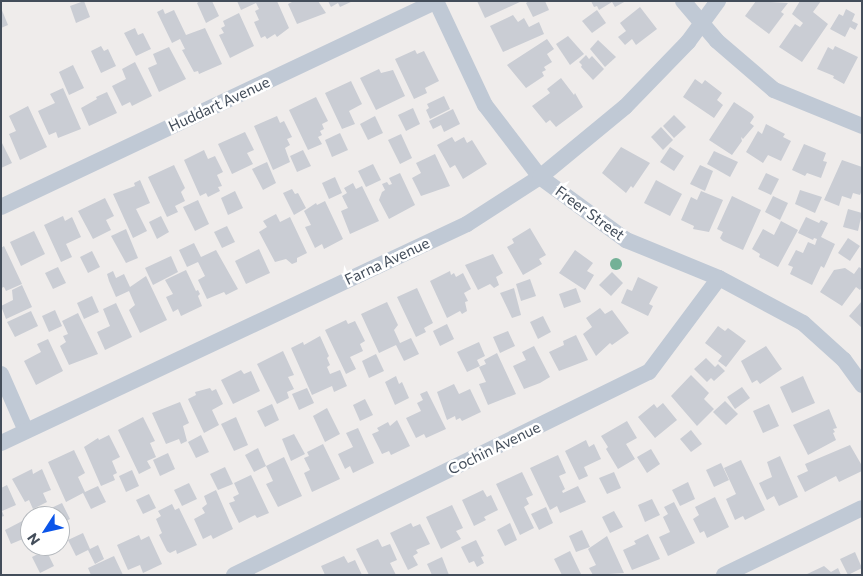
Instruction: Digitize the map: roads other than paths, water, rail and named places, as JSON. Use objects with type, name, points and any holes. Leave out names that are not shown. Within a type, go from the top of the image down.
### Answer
[{"type":"street","name":"Freer Street","points":[[436,1],[485,105],[540,177],[626,240],[719,278],[803,323],[844,360],[862,385]]},
{"type":"street","name":"Huddart Avenue","points":[[1,207],[436,1]]},
{"type":"street","points":[[683,1],[717,41],[774,90],[862,126]]},
{"type":"street","name":"Farna Avenue","points":[[1,443],[467,224],[540,177],[625,107],[688,42],[718,1]]},
{"type":"street","name":"Cochin Avenue","points":[[234,575],[649,372],[719,278]]},
{"type":"street","points":[[1,374],[26,431]]},
{"type":"street","points":[[724,575],[862,508]]}]
